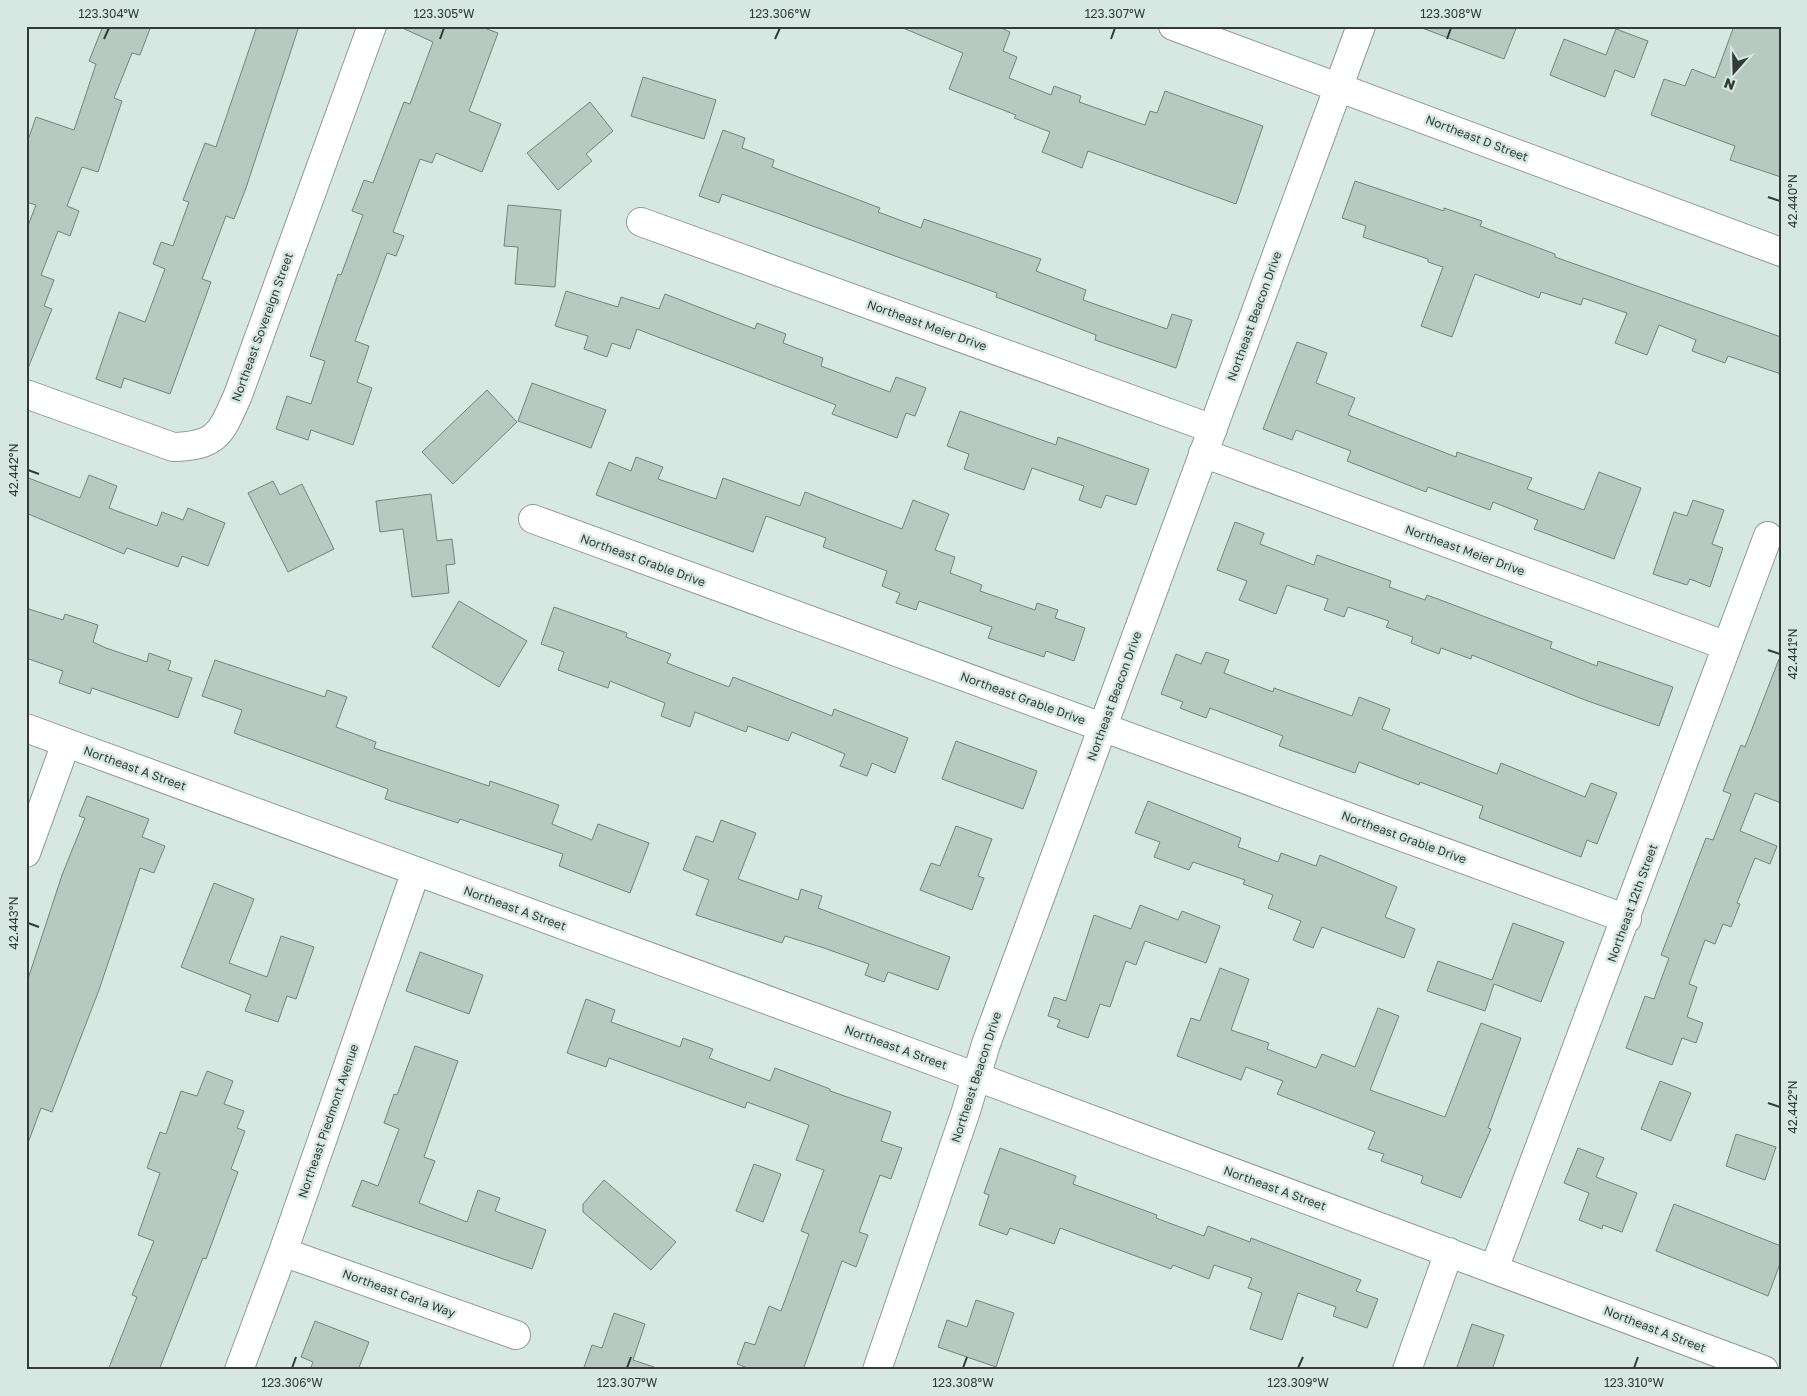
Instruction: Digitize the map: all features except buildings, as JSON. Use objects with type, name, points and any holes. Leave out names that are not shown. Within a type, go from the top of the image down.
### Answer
[{"type":"street","name":"Northeast Sovereign Street","points":[[26,394],[173,446],[196,446],[213,439],[225,424],[238,395],[372,26]]},
{"type":"street","name":"Northeast D Street","points":[[1173,26],[1781,252]]},
{"type":"street","name":"Northeast Beacon Drive","points":[[877,1370],[977,1077],[986,1044],[1361,26]]},
{"type":"street","name":"Northeast Meier Drive","points":[[641,222],[1208,441],[1727,646]]},
{"type":"street","name":"Northeast Grable Drive","points":[[532,520],[1627,919]]},
{"type":"street","name":"Northeast 12th Street","points":[[1494,1269],[1627,919],[1768,536]]},
{"type":"street","name":"Northeast A Street","points":[[26,728],[977,1077],[1764,1370]]},
{"type":"street","points":[[26,853],[66,743]]},
{"type":"street","name":"Northeast Piedmont Avenue","points":[[239,1370],[416,871]]},
{"type":"street","name":"Northeast Carla Way","points":[[282,1252],[516,1335]]},
{"type":"street","points":[[1407,1370],[1449,1252]]}]
